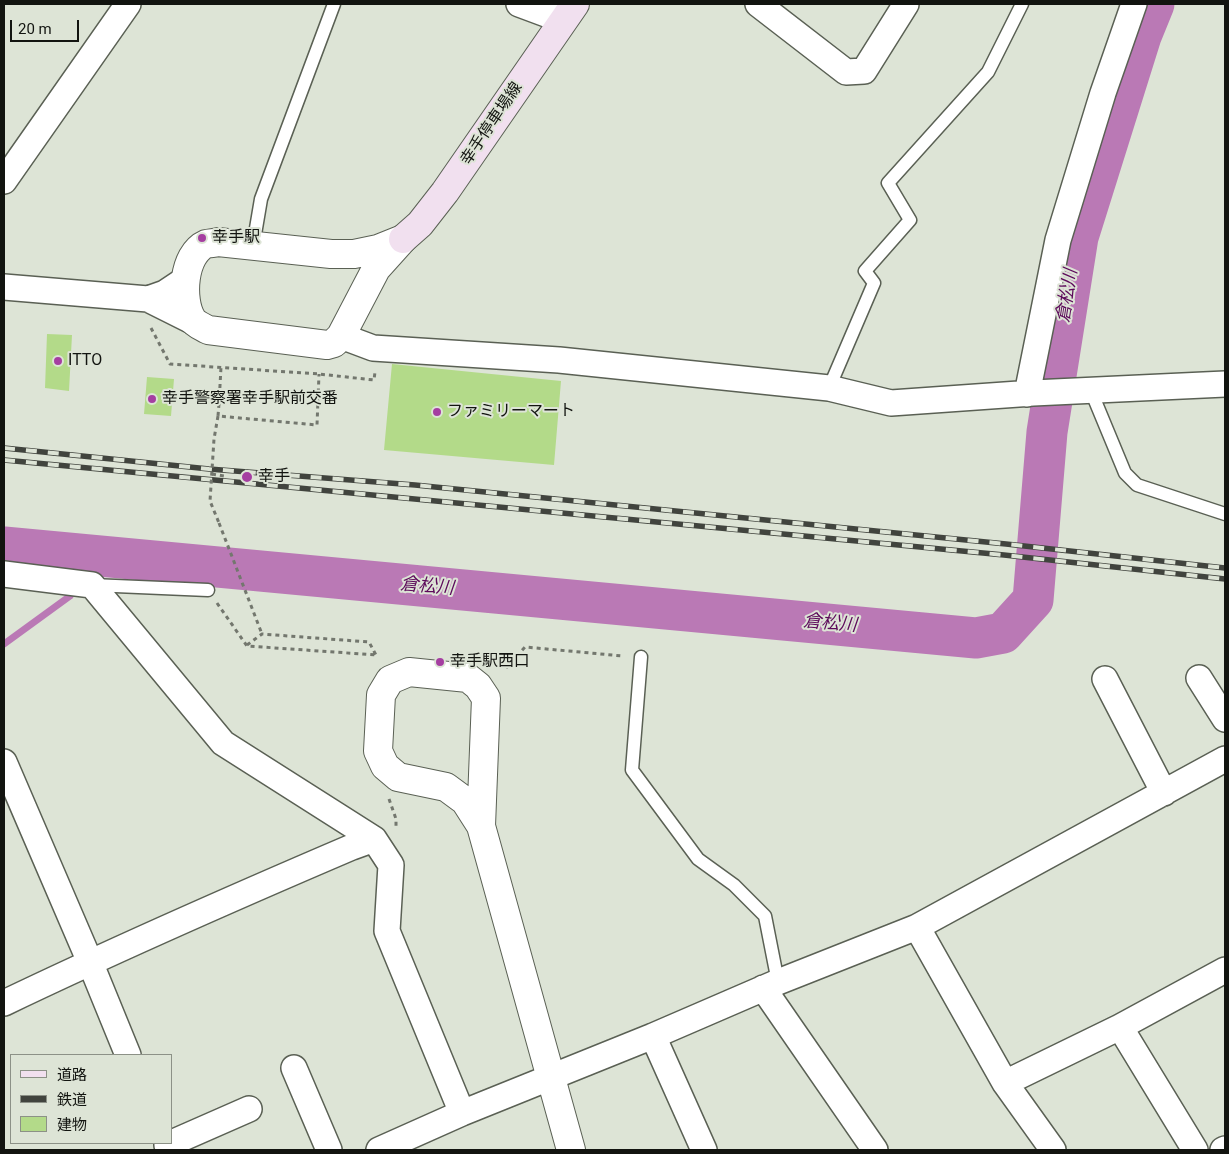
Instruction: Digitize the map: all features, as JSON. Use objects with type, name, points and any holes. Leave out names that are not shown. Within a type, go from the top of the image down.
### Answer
[{"type":"main road","name":"幸手停車場線","points":[[403,239],[420,224],[445,192],[568,12]]},
{"type":"street","points":[[4,181],[128,4]]},
{"type":"street","points":[[519,4],[568,12]]},
{"type":"street","points":[[758,4],[846,72],[864,71],[906,4]]},
{"type":"street","points":[[1030,393],[1058,240],[1102,93],[1134,4]]},
{"type":"street","points":[[192,321],[185,303],[186,279],[190,262],[197,251],[206,244],[218,242],[331,254],[354,254],[378,249],[403,239]]},
{"type":"street","points":[[4,287],[148,311],[192,321],[208,330],[327,345],[334,343],[341,336],[376,270],[403,239]]},
{"type":"street","points":[[148,311],[166,293],[186,279]]},
{"type":"street","points":[[341,336],[373,348],[560,360],[829,388],[890,403],[1030,393],[1225,384]]},
{"type":"street","points":[[4,574],[91,585],[223,743],[374,839],[391,865],[387,930],[462,1114]]},
{"type":"street","points":[[481,826],[486,698],[478,686],[468,678],[409,672],[390,680],[382,695],[378,751],[385,766],[398,777],[446,787],[465,801],[481,826],[571,1150]]},
{"type":"street","points":[[1199,678],[1225,719]]},
{"type":"street","points":[[1105,679],[1164,792]]},
{"type":"street","points":[[379,1150],[419,1142],[462,1114],[551,1076],[653,1036],[770,985],[917,927],[1225,759]]},
{"type":"street","points":[[4,762],[128,1054]]},
{"type":"street","points":[[4,1003],[222,902],[374,839]]},
{"type":"street","points":[[917,927],[1005,1083],[1053,1150]]},
{"type":"street","points":[[1005,1083],[1120,1027],[1225,970]]},
{"type":"street","points":[[770,985],[876,1150]]},
{"type":"street","points":[[1120,1027],[1194,1150]]},
{"type":"street","points":[[653,1036],[704,1150]]},
{"type":"street","points":[[294,1068],[329,1150]]},
{"type":"street","points":[[172,1144],[249,1109]]},
{"type":"lane","points":[[253,246],[261,199],[334,4]]},
{"type":"lane","points":[[829,388],[874,284],[865,271],[910,220],[888,183],[988,72],[1022,4]]},
{"type":"lane","points":[[1091,391],[1125,473],[1136,485],[1225,514]]},
{"type":"lane","points":[[91,585],[208,590]]},
{"type":"lane","points":[[641,657],[632,770],[698,859],[734,886],[765,916],[770,985]]},
{"type":"path","points":[[148,311],[170,364],[320,374],[374,380],[376,366]]},
{"type":"path","points":[[221,367],[210,501],[262,634]]},
{"type":"path","points":[[218,416],[317,425],[320,374]]},
{"type":"path","points":[[212,474],[224,476]]},
{"type":"path","points":[[208,590],[247,646]]},
{"type":"path","points":[[262,634],[369,642],[377,655],[247,646],[262,634]]},
{"type":"path","points":[[506,668],[525,647],[641,657]]},
{"type":"building","name":"ITTO","points":[[47,334],[72,335],[69,391],[45,388]]},
{"type":"building","points":[[392,364],[561,381],[554,465],[384,450]]},
{"type":"building","points":[[147,377],[174,379],[171,416],[144,414]]},
{"type":"waterway","name":"倉松川","points":[[4,547],[976,638],[1003,633],[1033,600],[1047,432],[1078,237],[1141,36],[1154,4]]},
{"type":"waterway","points":[[82,579],[99,555]]},
{"type":"waterway","points":[[4,644],[70,596],[76,587]]},
{"type":"railway","points":[[4,448],[209,469],[415,485],[1006,544],[1225,568]]},
{"type":"railway","points":[[4,460],[1004,555],[1225,579]]},
{"type":"place","name":"幸手駅","points":[[202,238]]},
{"type":"place","name":"ITTO","points":[[58,361]]},
{"type":"place","name":"幸手警察署幸手駅前交番","points":[[152,399]]},
{"type":"place","name":"ファミリーマート","points":[[437,412]]},
{"type":"place","name":"幸手","points":[[247,477]]},
{"type":"place","name":"幸手駅西口","points":[[440,662]]}]
